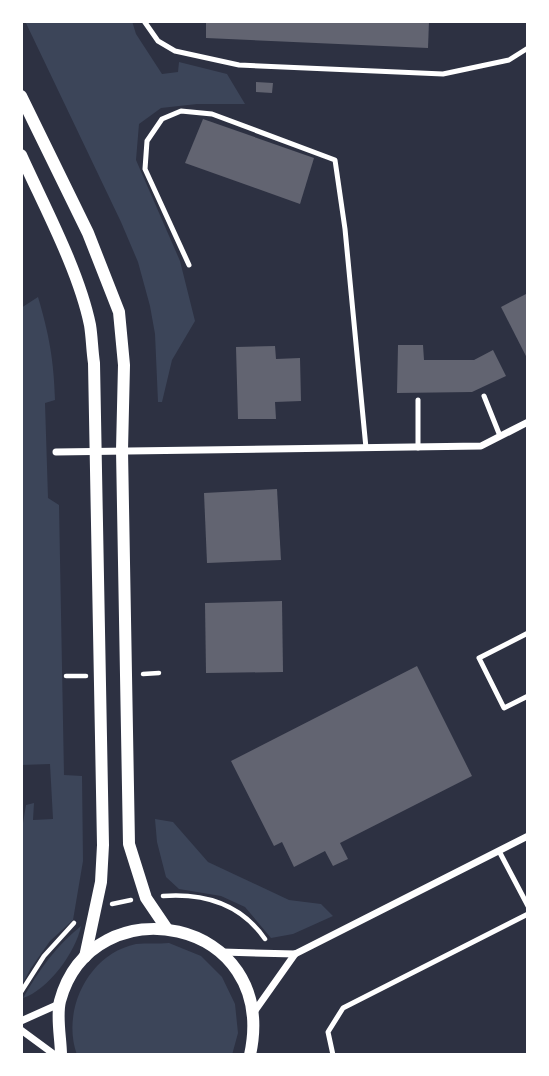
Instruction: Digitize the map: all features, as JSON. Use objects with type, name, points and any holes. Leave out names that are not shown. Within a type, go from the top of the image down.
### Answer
[{"type":"street","points":[[21,96],[24,112],[88,233],[119,312],[124,365],[122,450],[129,844],[146,898],[167,929]]},
{"type":"street","points":[[21,155],[62,246],[90,325],[96,450],[103,845],[101,882],[85,957]]},
{"type":"street","points":[[56,452],[481,446],[528,422]]},
{"type":"street","points":[[222,952],[295,954],[528,836]]},
{"type":"street","points":[[61,1055],[59,1004],[69,979],[85,957],[109,940],[127,933],[167,929],[196,937],[222,952],[243,979],[254,1012],[250,1055]]},
{"type":"street","points":[[254,1012],[295,954]]},
{"type":"street","points":[[21,1021],[59,1004]]},
{"type":"street","points":[[21,1030],[55,1055]]},
{"type":"lane","points":[[144,21],[159,41],[175,51],[239,65],[443,74],[509,60],[528,48]]},
{"type":"lane","points":[[190,265],[145,169],[147,141],[162,119],[181,111],[212,114],[335,160],[366,449]]},
{"type":"lane","points":[[484,396],[500,436]]},
{"type":"lane","points":[[418,400],[418,448]]},
{"type":"lane","points":[[528,633],[479,658],[504,708],[528,696]]},
{"type":"lane","points":[[499,851],[528,906]]},
{"type":"lane","points":[[333,1055],[328,1032],[343,1008],[528,914]]},
{"type":"path","points":[[138,675],[159,673]]},
{"type":"path","points":[[66,676],[88,676]]},
{"type":"path","points":[[163,896],[187,895],[234,909],[254,923],[268,942]]},
{"type":"path","points":[[105,907],[139,898]]},
{"type":"path","points":[[21,992],[44,956],[78,919],[80,921]]},
{"type":"shaded area","points":[[25,21],[132,21],[136,34],[162,74],[178,72],[179,62],[227,74],[245,104],[197,104],[161,108],[139,124],[136,160],[180,261],[195,321],[172,360],[162,402],[158,402],[155,334],[138,262]]},
{"type":"shaded area","points":[[38,297],[50,348],[55,400],[45,403],[48,498],[59,505],[64,775],[82,776],[83,861],[73,920],[50,941],[21,986],[21,835],[26,805],[34,803],[33,820],[53,819],[50,764],[21,765],[21,308]]},
{"type":"shaded area","points":[[155,819],[173,822],[208,862],[289,900],[321,904],[333,916],[293,934],[271,938],[245,907],[221,896],[179,889],[166,877],[157,842]]},
{"type":"shaded area","points":[[81,926],[60,969],[42,987],[23,998],[49,959]]},
{"type":"shaded area","points":[[169,943],[201,956],[222,977],[235,1004],[238,1033],[232,1055],[77,1055],[73,1038],[76,1003],[92,972],[104,959],[119,950],[136,944]]},
{"type":"building","points":[[206,21],[429,21],[428,48],[206,38]]},
{"type":"building","points":[[256,82],[273,83],[272,93],[256,92]]},
{"type":"building","points":[[203,119],[314,158],[300,204],[185,163]]},
{"type":"building","points":[[528,293],[528,360],[501,307]]},
{"type":"building","points":[[398,345],[423,345],[424,360],[474,360],[493,350],[506,376],[472,392],[397,393]]},
{"type":"building","points":[[275,346],[276,359],[300,358],[301,401],[275,402],[276,419],[238,419],[236,347]]},
{"type":"building","points":[[277,489],[281,560],[207,563],[204,493]]},
{"type":"building","points":[[282,601],[283,672],[206,673],[205,603]]},
{"type":"building","points":[[417,666],[472,776],[340,843],[348,859],[333,866],[325,851],[294,867],[282,842],[274,846],[231,761]]}]
